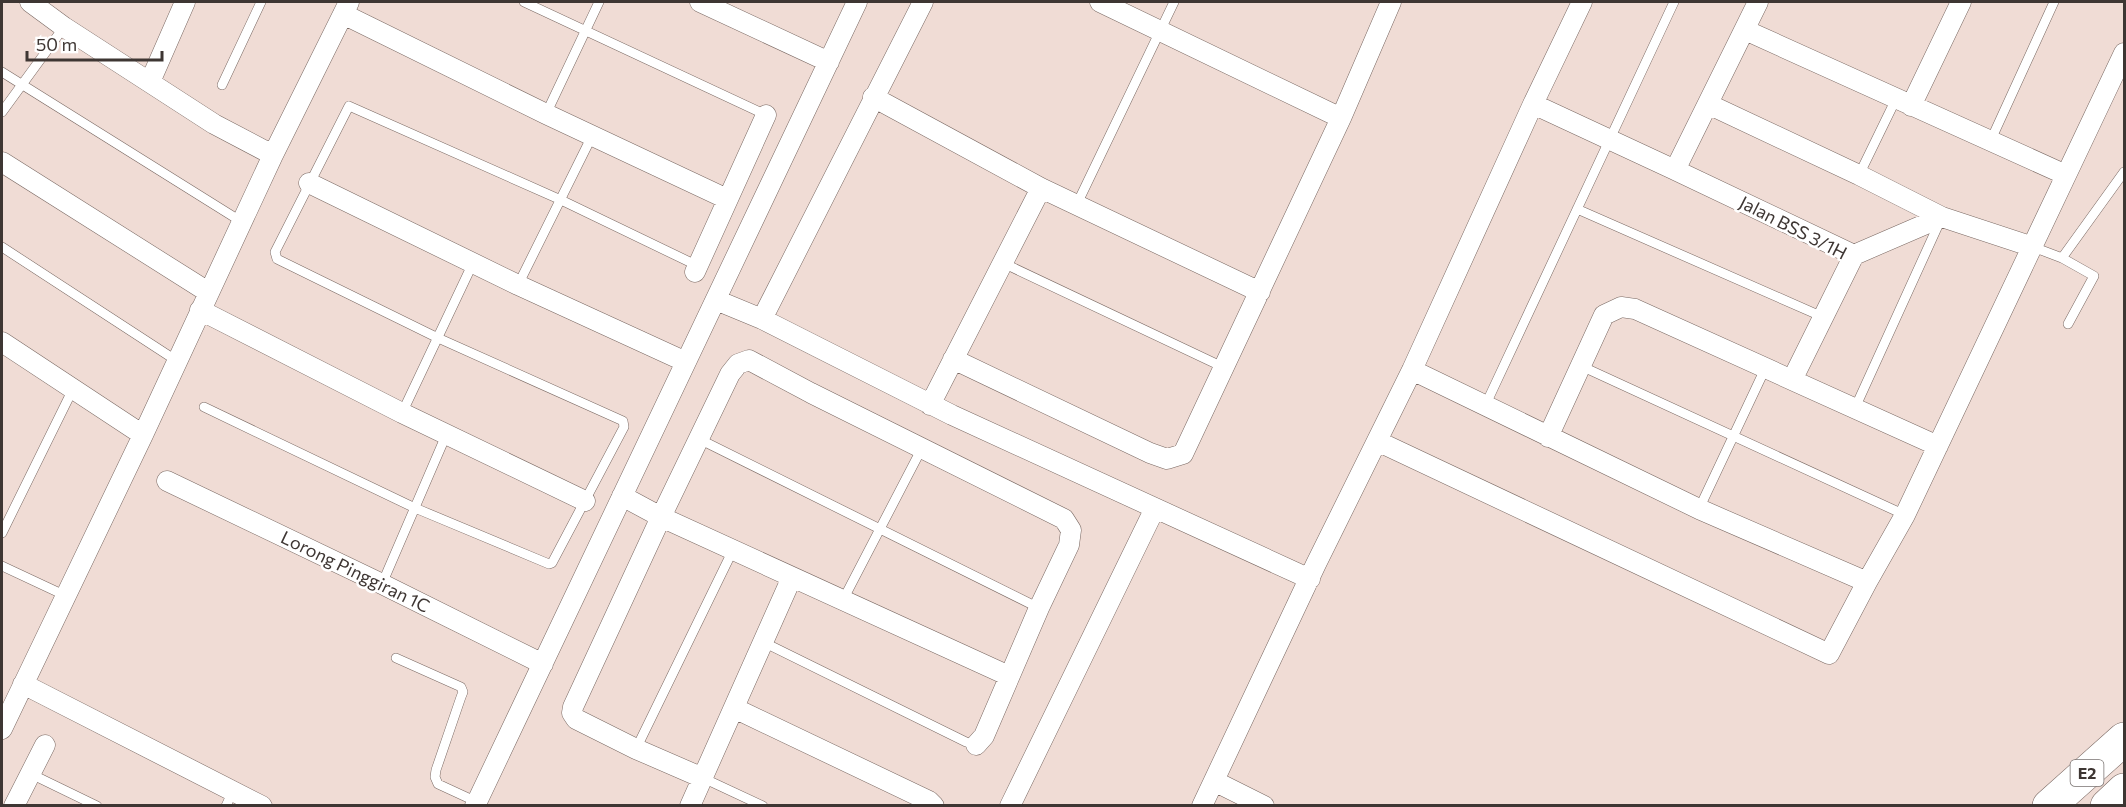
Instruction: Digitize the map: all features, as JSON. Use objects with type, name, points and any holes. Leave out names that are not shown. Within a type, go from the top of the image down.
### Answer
[{"type":"highway","name":"E2","points":[[2049,806],[2124,740]]},
{"type":"highway","name":"E2","points":[[2107,806],[2124,790]]},
{"type":"street","points":[[30,2],[64,27],[214,124],[273,155]]},
{"type":"street","points":[[150,82],[185,2]]},
{"type":"street","points":[[700,2],[829,62]]},
{"type":"street","points":[[476,804],[857,2]]},
{"type":"street","points":[[762,319],[923,2]]},
{"type":"street","points":[[1100,2],[1341,118]]},
{"type":"street","points":[[953,359],[1149,453],[1167,459],[1183,454],[1341,118],[1391,2]]},
{"type":"street","points":[[1202,806],[1412,370],[1582,2]]},
{"type":"street","points":[[1675,170],[1758,2]]},
{"type":"street","points":[[1904,102],[1961,2]]},
{"type":"street","points":[[2,729],[64,595],[144,435],[273,155],[346,8],[546,114],[727,199]]},
{"type":"street","points":[[1745,30],[2066,175]]},
{"type":"street","points":[[1377,441],[1829,654],[1905,515],[2124,54]]},
{"type":"street","points":[[873,97],[1041,189],[1260,292]]},
{"type":"street","name":"Jalan BSS 3/1H","points":[[1533,104],[1854,255],[1792,380]]},
{"type":"street","points":[[1708,104],[1942,217],[2033,247]]},
{"type":"street","points":[[697,269],[766,115]]},
{"type":"street","points":[[2,162],[208,292]]},
{"type":"street","points":[[309,183],[518,285],[686,362]]},
{"type":"street","points":[[930,405],[1041,189]]},
{"type":"street","points":[[1854,255],[1942,217]]},
{"type":"street","points":[[716,300],[762,319],[930,405],[1310,579]]},
{"type":"street","points":[[1548,437],[1604,315],[1620,308],[1635,309],[1938,446]]},
{"type":"street","points":[[200,310],[402,413],[585,501]]},
{"type":"street","points":[[2,343],[144,435]]},
{"type":"street","points":[[703,778],[636,749],[576,719],[572,713],[661,517],[730,375],[738,364],[749,360],[1064,519],[1071,530],[1069,545],[984,736],[976,745]]},
{"type":"street","points":[[1412,370],[1699,509],[1867,582]]},
{"type":"street","name":"Lorong Pinggiran 1C","points":[[166,481],[543,664]]},
{"type":"street","points":[[622,496],[661,517],[1009,676]]},
{"type":"street","points":[[1010,806],[1155,508]]},
{"type":"street","points":[[690,806],[792,577]]},
{"type":"street","points":[[23,684],[229,798],[262,806]]},
{"type":"street","points":[[734,708],[929,801],[934,806]]},
{"type":"street","points":[[14,806],[45,745]]},
{"type":"street","points":[[1214,781],[1264,806]]},
{"type":"lane","points":[[222,85],[261,2]]},
{"type":"lane","points":[[524,2],[766,115]]},
{"type":"lane","points":[[546,114],[599,2]]},
{"type":"lane","points":[[1076,206],[1174,2]]},
{"type":"lane","points":[[1485,406],[1674,2]]},
{"type":"lane","points":[[1990,142],[2054,2]]},
{"type":"lane","points":[[2,112],[64,27]]},
{"type":"lane","points":[[2,72],[242,222]]},
{"type":"lane","points":[[1859,175],[1904,102]]},
{"type":"lane","points":[[204,407],[415,508],[549,564],[552,563],[624,427],[623,421],[438,338],[277,259],[275,252],[349,106],[561,200],[697,269]]},
{"type":"lane","points":[[518,285],[592,135]]},
{"type":"lane","points":[[2062,258],[2124,172]]},
{"type":"lane","points":[[1577,209],[1823,317]]},
{"type":"lane","points":[[1855,408],[1942,217]]},
{"type":"lane","points":[[2,247],[177,362]]},
{"type":"lane","points":[[2033,247],[2062,258],[2094,276],[2068,324]]},
{"type":"lane","points":[[402,413],[473,263]]},
{"type":"lane","points":[[1003,263],[1225,368]]},
{"type":"lane","points":[[1581,366],[1905,515]]},
{"type":"lane","points":[[1699,509],[1765,369]]},
{"type":"lane","points":[[2,533],[73,389]]},
{"type":"lane","points":[[382,584],[447,434]]},
{"type":"lane","points":[[699,439],[1039,608]]},
{"type":"lane","points":[[843,600],[922,448]]},
{"type":"lane","points":[[636,749],[733,550]]},
{"type":"lane","points":[[2,566],[64,595]]},
{"type":"lane","points":[[763,642],[976,745]]},
{"type":"lane","points":[[396,658],[461,687],[463,692],[435,777],[438,784],[476,804]]},
{"type":"lane","points":[[31,774],[97,806]]},
{"type":"lane","points":[[703,778],[763,806]]}]
